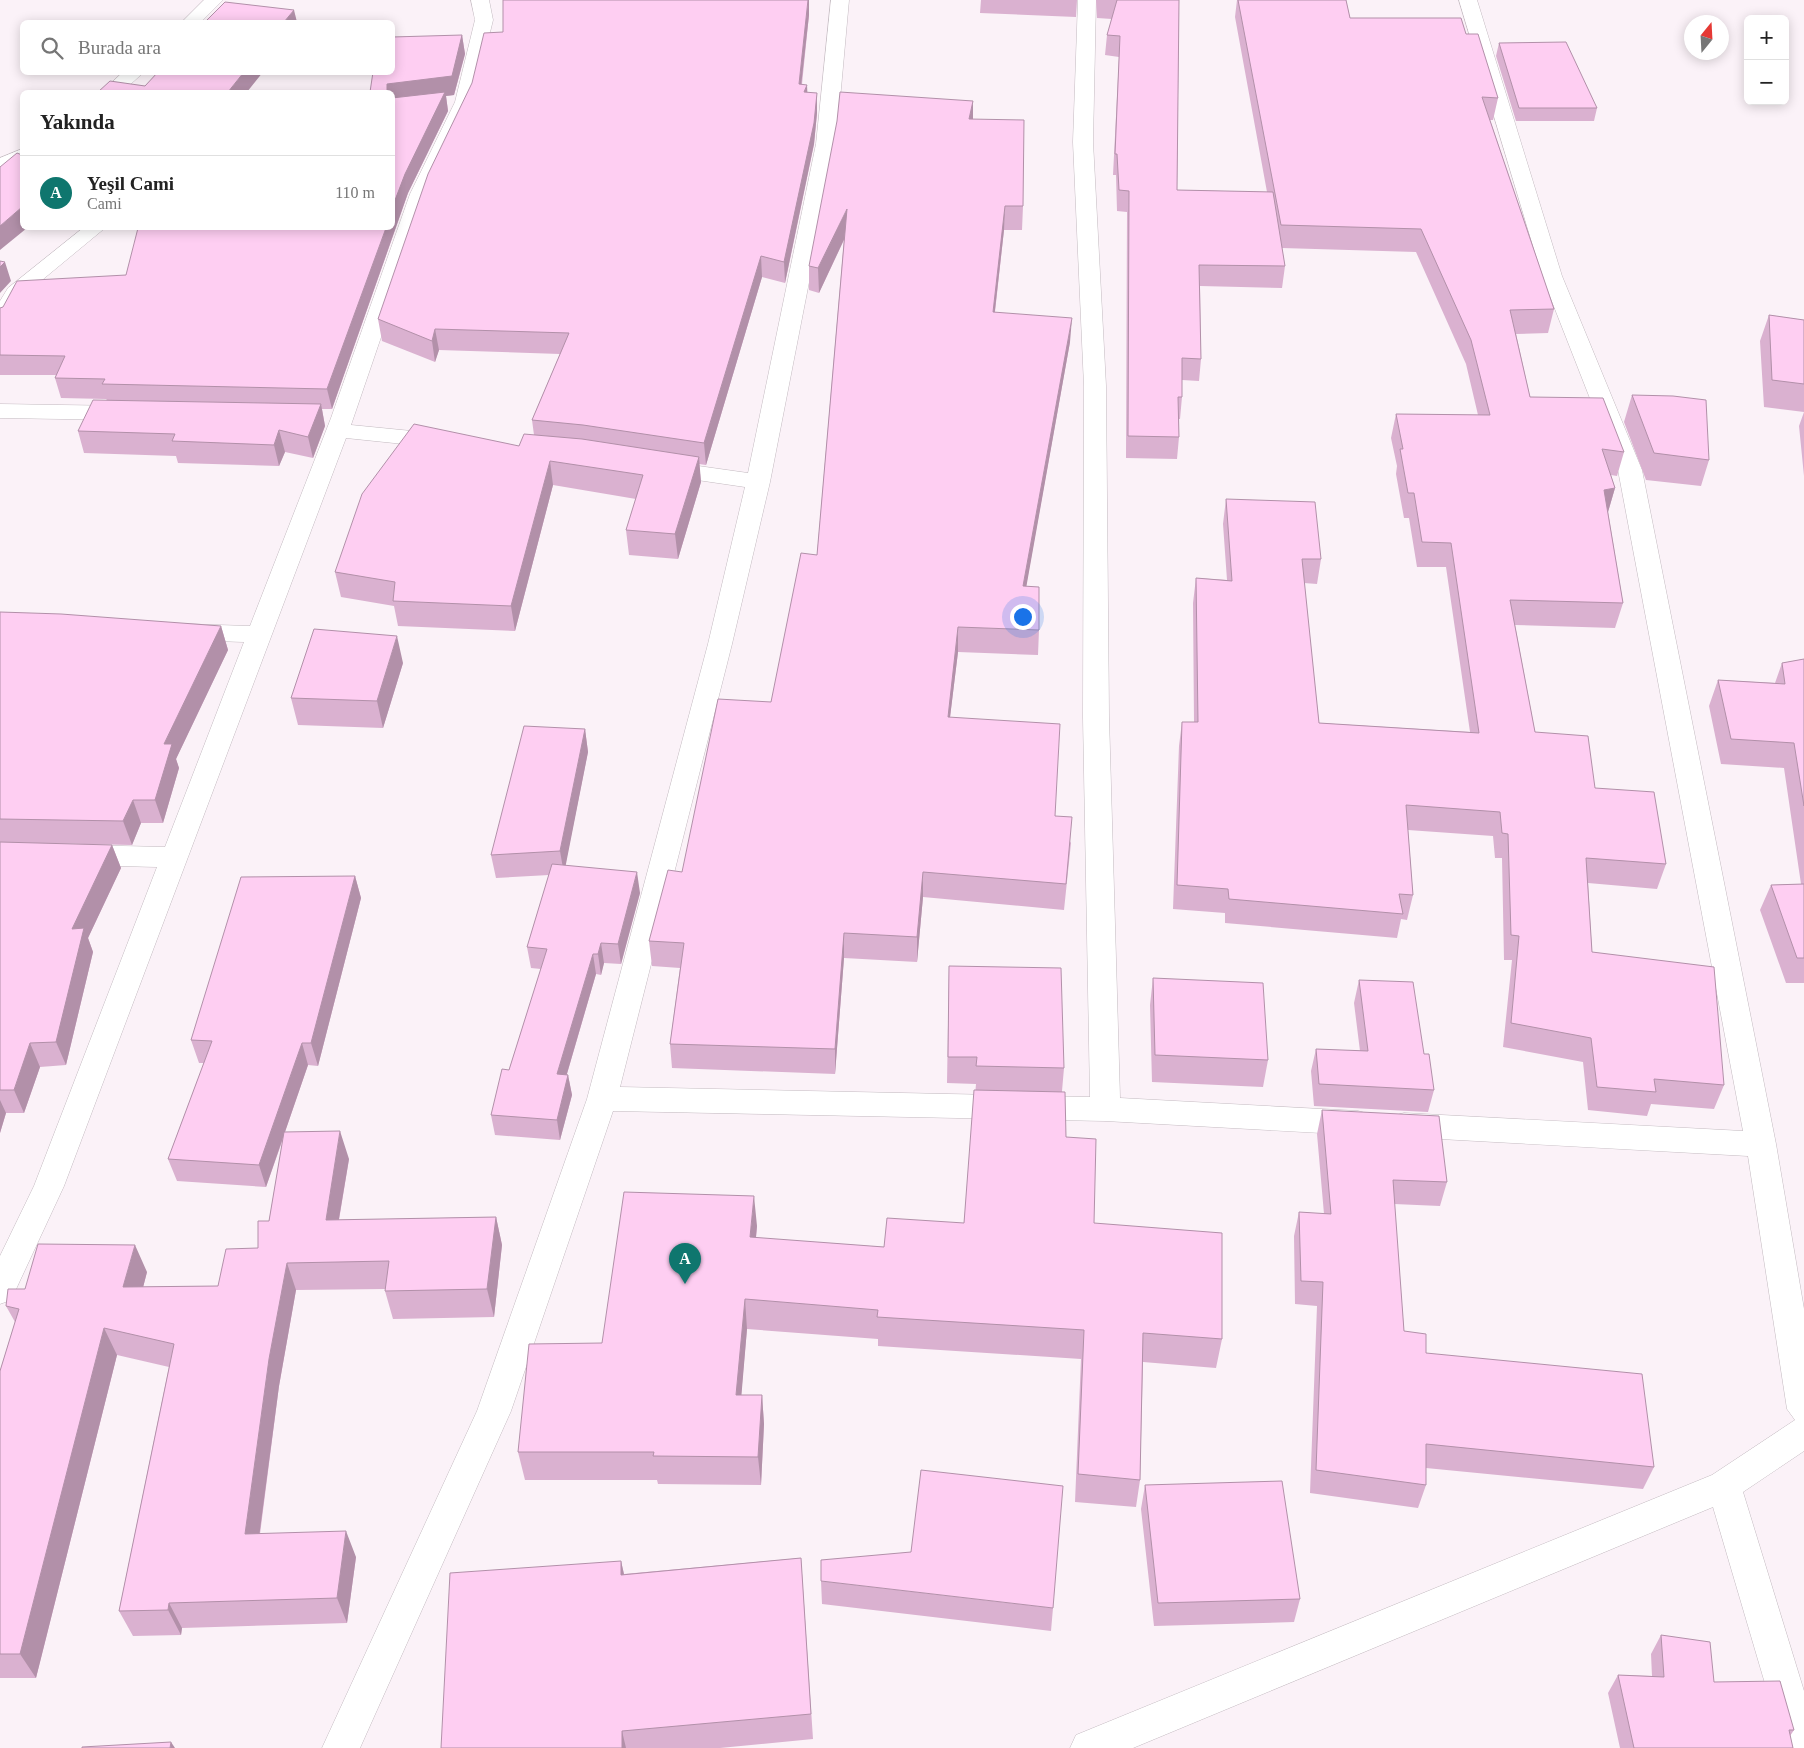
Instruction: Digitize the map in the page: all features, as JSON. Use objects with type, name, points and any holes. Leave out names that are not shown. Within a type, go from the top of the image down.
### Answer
[{"type":"street","points":[[193,20],[214,0]]},
{"type":"street","points":[[0,1290],[49,1186],[258,634],[334,422],[455,103],[484,20],[480,0]]},
{"type":"street","points":[[341,1748],[494,1411],[602,1099],[720,644],[758,482],[826,144],[840,0]]},
{"type":"street","points":[[1087,0],[1083,142],[1095,386],[1096,717],[1105,1109]]},
{"type":"street","points":[[1468,0],[1552,276],[1630,470],[1761,1144],[1804,1409]]},
{"type":"street","points":[[113,90],[131,75]]},
{"type":"street","points":[[0,166],[20,156]]},
{"type":"street","points":[[0,321],[15,292],[92,230]]},
{"type":"street","points":[[0,411],[147,414]]},
{"type":"street","points":[[334,422],[461,443]]},
{"type":"street","points":[[643,464],[758,482]]},
{"type":"street","points":[[159,630],[258,634]]},
{"type":"street","points":[[58,855],[175,857]]},
{"type":"street","points":[[602,1099],[1105,1109],[1761,1144]]},
{"type":"street","points":[[1089,1748],[1724,1486],[1804,1432]]},
{"type":"street","points":[[1724,1486],[1803,1748]]},
{"type":"building","points":[[503,0],[808,0],[799,84],[807,85],[804,92],[817,93],[814,123],[784,262],[761,256],[704,443],[583,425],[532,420],[569,333],[435,329],[432,341],[378,319],[428,174],[472,83],[484,33],[503,32]]},
{"type":"building","points":[[1117,0],[1179,0],[1177,190],[1273,192],[1285,266],[1199,265],[1201,359],[1182,358],[1182,397],[1178,397],[1179,437],[1128,436],[1129,191],[1119,190],[1117,154],[1115,154],[1120,36],[1107,35]]},
{"type":"building","points":[[1238,0],[1346,0],[1350,18],[1461,18],[1466,34],[1478,34],[1498,98],[1482,97],[1554,309],[1510,310],[1530,397],[1603,398],[1624,452],[1602,449],[1615,488],[1604,490],[1623,603],[1510,600],[1535,732],[1588,736],[1595,788],[1654,792],[1666,864],[1586,858],[1592,952],[1714,967],[1724,1085],[1654,1079],[1656,1092],[1597,1087],[1591,1038],[1511,1023],[1519,936],[1511,935],[1508,834],[1502,833],[1500,812],[1406,805],[1413,895],[1399,894],[1403,914],[1229,899],[1228,889],[1177,885],[1182,722],[1198,722],[1196,578],[1232,581],[1226,499],[1315,502],[1321,559],[1302,559],[1319,723],[1479,733],[1451,543],[1422,542],[1414,493],[1408,493],[1400,449],[1403,449],[1396,414],[1490,415],[1471,340],[1421,229],[1281,225]]},
{"type":"building","points":[[225,2],[294,10],[286,20],[207,20]]},
{"type":"building","points":[[462,35],[452,76],[387,84],[387,90],[370,90],[373,75],[395,75],[395,37]]},
{"type":"building","points":[[1566,42],[1597,108],[1519,108],[1499,43]]},
{"type":"building","points":[[155,75],[242,75],[230,90],[100,90],[110,81],[145,86]]},
{"type":"building","points":[[445,92],[405,174],[395,200],[395,98]]},
{"type":"building","points":[[840,92],[973,101],[969,119],[1024,120],[1023,206],[1005,206],[993,312],[1072,318],[1023,586],[1039,587],[1039,630],[958,627],[948,717],[1060,724],[1055,816],[1072,817],[1066,884],[923,872],[917,937],[844,933],[835,1049],[670,1044],[684,943],[649,941],[668,870],[682,872],[718,699],[771,702],[801,553],[817,555],[847,209],[818,268],[809,266],[837,121]]},
{"type":"building","points":[[17,153],[20,154],[20,209],[0,226],[0,167]]},
{"type":"building","points":[[137,230],[385,230],[327,389],[102,384],[105,379],[55,378],[65,356],[0,355],[0,308],[3,307],[17,281],[126,275]]},
{"type":"building","points":[[1769,315],[1804,320],[1804,384],[1772,380]]},
{"type":"building","points":[[1632,395],[1673,396],[1706,400],[1709,460],[1654,453]]},
{"type":"building","points":[[93,400],[321,404],[308,437],[279,430],[274,445],[172,441],[175,434],[78,431]]},
{"type":"building","points":[[414,424],[519,446],[524,434],[582,439],[699,457],[675,534],[626,530],[643,475],[550,461],[511,606],[393,601],[395,582],[335,572],[362,494]]},
{"type":"building","points":[[0,612],[61,614],[221,626],[164,744],[172,744],[155,800],[133,800],[123,821],[0,819]]},
{"type":"building","points":[[314,629],[397,636],[377,701],[291,698]]},
{"type":"building","points":[[1804,659],[1804,806],[1794,743],[1731,739],[1718,680],[1785,684],[1782,663]]},
{"type":"building","points":[[524,726],[585,729],[560,851],[491,855]]},
{"type":"building","points":[[0,842],[112,845],[72,929],[84,928],[56,1042],[30,1043],[14,1090],[0,1090]]},
{"type":"building","points":[[552,864],[637,872],[618,944],[601,943],[598,954],[593,954],[557,1074],[568,1075],[557,1120],[491,1115],[502,1069],[509,1070],[547,949],[527,947]]},
{"type":"building","points":[[355,876],[311,1043],[302,1043],[259,1165],[168,1159],[212,1041],[191,1040],[241,877]]},
{"type":"building","points":[[1804,884],[1804,958],[1797,958],[1771,885]]},
{"type":"building","points":[[949,966],[1061,968],[1064,1068],[976,1066],[977,1057],[948,1057]]},
{"type":"building","points":[[1153,978],[1263,983],[1268,1060],[1155,1055]]},
{"type":"building","points":[[1359,980],[1413,982],[1424,1054],[1429,1054],[1434,1090],[1319,1084],[1316,1049],[1368,1051]]},
{"type":"building","points":[[974,1090],[1065,1092],[1066,1137],[1096,1139],[1094,1223],[1222,1233],[1222,1339],[1143,1333],[1140,1480],[1078,1474],[1084,1330],[877,1317],[878,1310],[745,1299],[736,1395],[762,1395],[758,1457],[653,1456],[654,1452],[518,1452],[529,1344],[602,1343],[624,1192],[754,1196],[750,1237],[884,1247],[887,1218],[964,1223]]},
{"type":"building","points":[[1322,1110],[1439,1116],[1447,1182],[1393,1180],[1404,1331],[1426,1334],[1426,1353],[1642,1374],[1654,1467],[1426,1444],[1426,1485],[1316,1470],[1323,1282],[1301,1281],[1299,1212],[1331,1214]]},
{"type":"building","points":[[340,1131],[326,1220],[496,1217],[487,1289],[385,1291],[389,1261],[287,1263],[269,1359],[245,1534],[346,1531],[337,1598],[169,1603],[168,1610],[119,1611],[174,1344],[104,1328],[20,1654],[0,1654],[0,1371],[19,1309],[6,1306],[8,1289],[25,1289],[38,1244],[135,1245],[123,1287],[218,1286],[226,1249],[258,1248],[258,1221],[269,1221],[284,1132]]},
{"type":"building","points":[[921,1470],[1063,1486],[1053,1608],[821,1581],[821,1560],[911,1552]]},
{"type":"building","points":[[1282,1481],[1300,1599],[1158,1603],[1145,1485]]},
{"type":"building","points":[[801,1558],[811,1714],[622,1731],[622,1748],[441,1748],[450,1573],[621,1561],[621,1575]]},
{"type":"building","points":[[1661,1635],[1710,1642],[1714,1682],[1780,1681],[1794,1730],[1789,1730],[1793,1748],[1634,1748],[1618,1675],[1664,1677]]},
{"type":"building","points":[[171,1742],[170,1748],[82,1748],[82,1747]]},
{"type":"place","name":"Yeşil Cami","points":[[685,1284]]}]
